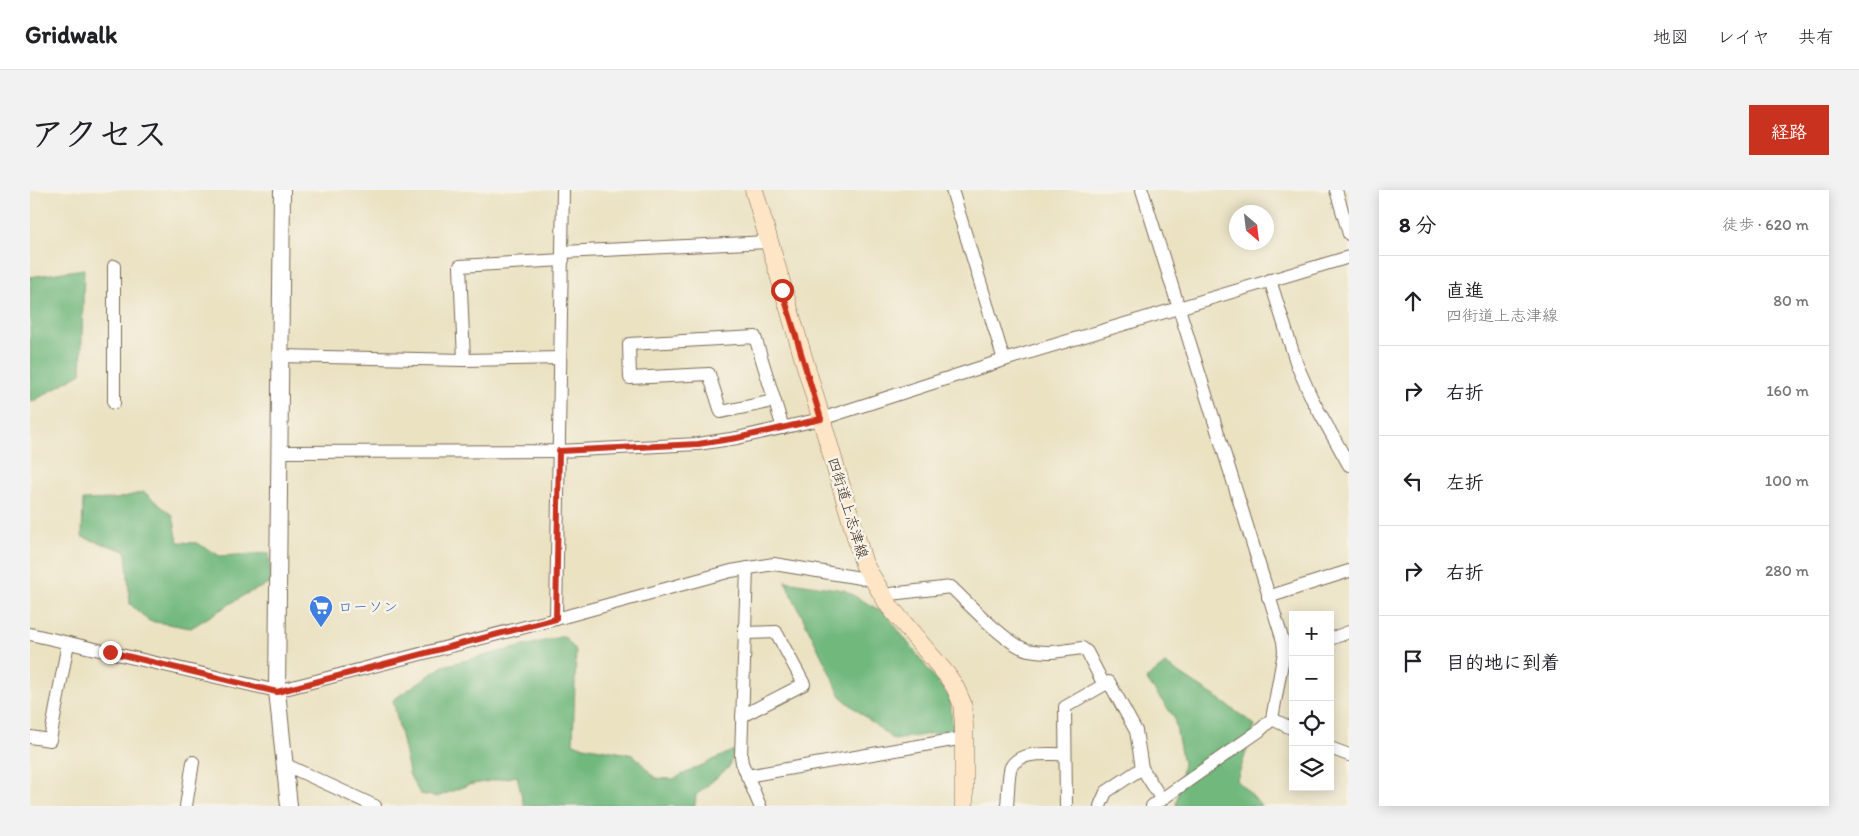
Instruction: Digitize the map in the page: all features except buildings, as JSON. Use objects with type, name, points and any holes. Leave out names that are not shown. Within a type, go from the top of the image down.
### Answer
[{"type":"main road","name":"四街道上志津線","points":[[754,190],[864,564],[890,607],[947,675],[962,703],[964,806]]},
{"type":"street","points":[[282,190],[277,692],[289,806]]},
{"type":"street","points":[[556,619],[563,190]]},
{"type":"street","points":[[952,190],[1004,360]]},
{"type":"street","points":[[1066,806],[1065,707],[1109,682],[1136,731],[1142,768],[1157,803],[1259,731],[1272,719],[1288,653],[1268,597],[1142,190]]},
{"type":"street","points":[[1336,190],[1349,234]]},
{"type":"street","points":[[464,360],[460,266],[563,256],[768,242]]},
{"type":"street","points":[[280,452],[559,451],[698,444],[737,438],[821,419],[1004,360],[1349,257]]},
{"type":"street","points":[[114,266],[114,403]]},
{"type":"street","points":[[1270,280],[1297,365],[1312,400],[1349,465]]},
{"type":"street","points":[[774,401],[721,412],[709,374],[630,378],[629,344],[755,337],[783,428]]},
{"type":"street","points":[[280,356],[464,360],[560,358]]},
{"type":"street","points":[[30,634],[277,692],[556,619],[731,570],[774,564],[878,587],[951,587],[1004,636],[1026,650],[1054,653],[1082,648],[1104,685]]},
{"type":"street","points":[[747,568],[741,756],[760,806]]},
{"type":"street","points":[[1268,597],[1349,571]]},
{"type":"street","points":[[742,716],[804,684],[776,632],[745,633]]},
{"type":"street","points":[[1334,638],[1349,632]]},
{"type":"street","points":[[30,737],[50,740],[68,643]]},
{"type":"street","points":[[1272,719],[1289,727]]},
{"type":"street","points":[[747,776],[964,738]]},
{"type":"street","points":[[1334,749],[1349,755]]},
{"type":"street","points":[[1007,806],[1011,767],[1018,760],[1030,755],[1065,754]]},
{"type":"street","points":[[186,806],[193,762]]},
{"type":"street","points":[[284,764],[375,806]]},
{"type":"street","points":[[1100,806],[1106,792],[1142,768]]},
{"type":"green space","points":[[84,269],[81,373],[32,402],[30,401],[30,277]]},
{"type":"green space","points":[[144,492],[173,516],[178,542],[197,543],[220,556],[269,553],[271,583],[246,594],[191,628],[149,621],[130,604],[126,551],[82,537],[83,500],[116,499]]},
{"type":"green space","points":[[785,581],[844,590],[886,614],[950,698],[953,730],[894,740],[842,698]]},
{"type":"green space","points":[[564,636],[576,651],[573,744],[634,755],[655,778],[673,779],[734,750],[729,767],[696,795],[695,806],[524,806],[517,776],[468,785],[437,797],[420,794],[410,776],[393,700],[443,666]]},
{"type":"green space","points":[[1165,664],[1255,725],[1237,780],[1262,806],[1176,806],[1183,763],[1174,717],[1146,679]]},
{"type":"place","name":"ローソン","points":[[321,628]]},
{"type":"route","points":[[110,652],[277,692],[556,619],[559,451],[698,444],[737,438],[821,419],[782,290]]}]
